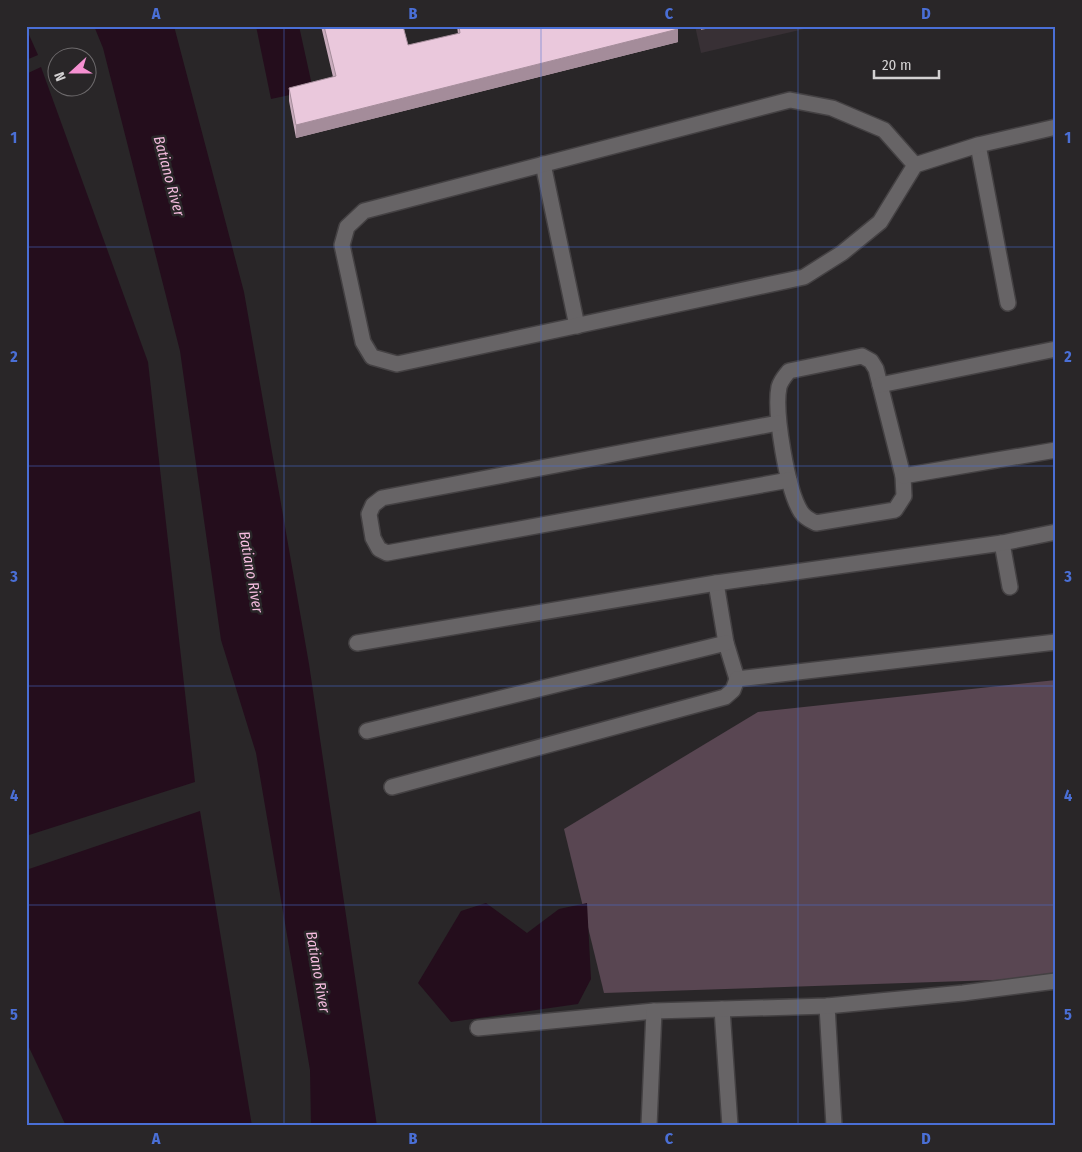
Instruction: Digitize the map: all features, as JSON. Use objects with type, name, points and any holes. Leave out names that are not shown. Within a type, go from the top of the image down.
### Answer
[{"type":"street","points":[[915,165],[884,130],[832,108],[790,100],[364,211],[347,227],[342,245],[362,342],[372,357],[397,364],[804,277],[842,253],[880,222],[915,165],[978,145],[1056,127]]},
{"type":"street","points":[[978,145],[1008,303]]},
{"type":"street","points":[[543,164],[577,326]]},
{"type":"street","points":[[880,385],[1056,349]]},
{"type":"street","points":[[862,356],[871,361],[876,369],[880,385],[903,476],[904,496],[895,510],[816,523],[807,519],[800,511],[789,480],[778,423],[779,388],[782,379],[789,371],[862,356]]},
{"type":"street","points":[[778,423],[382,498],[373,505],[369,514],[373,538],[379,549],[387,552],[789,480]]},
{"type":"street","points":[[903,476],[1056,450]]},
{"type":"street","points":[[357,643],[716,583],[1002,543],[1056,532]]},
{"type":"street","points":[[1002,543],[1010,587]]},
{"type":"street","points":[[392,787],[725,697],[733,690],[737,679],[726,643],[716,583]]},
{"type":"street","points":[[737,679],[1056,642]]},
{"type":"street","points":[[368,731],[726,643]]},
{"type":"street","points":[[478,1028],[654,1011],[827,1006],[963,993],[1056,981]]},
{"type":"street","points":[[827,1006],[834,1126]]},
{"type":"street","points":[[722,1009],[730,1126]]},
{"type":"street","points":[[649,1126],[654,1011]]},
{"type":"shaded area","points":[[695,26],[817,26],[701,53]]},
{"type":"shaded area","points":[[1056,680],[1056,978],[604,993],[564,829],[758,712]]},
{"type":"water","name":"Batiano River","points":[[94,26],[174,26],[244,292],[309,664],[377,1126],[311,1126],[310,1070],[256,753],[221,640],[180,351],[103,48]]},
{"type":"water","points":[[256,26],[299,26],[313,90],[271,99]]},
{"type":"water","points":[[26,28],[38,55],[26,60]]},
{"type":"water","points":[[41,67],[48,86],[48,98],[52,98],[148,362],[195,782],[26,836],[26,74]]},
{"type":"water","points":[[200,811],[252,1126],[66,1126],[26,1041],[26,870]]},
{"type":"water","points":[[486,903],[527,933],[559,909],[587,903],[591,979],[578,1004],[451,1022],[418,983],[461,911]]},
{"type":"building","points":[[324,26],[403,26],[408,45],[460,33],[459,26],[677,26],[678,29],[296,125],[289,88],[336,76]]}]
